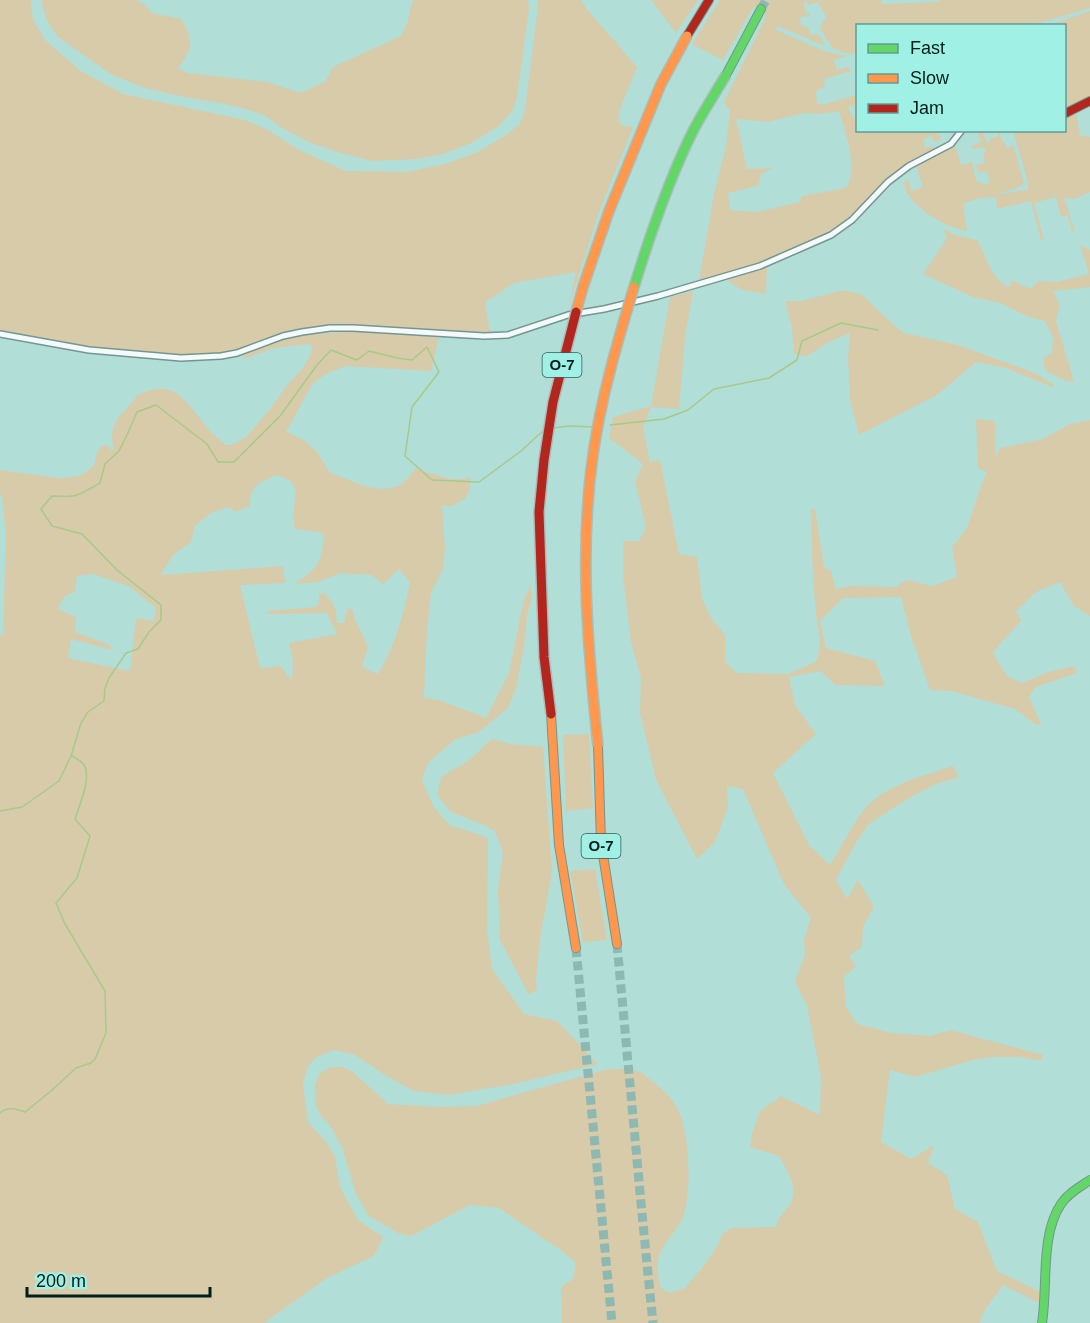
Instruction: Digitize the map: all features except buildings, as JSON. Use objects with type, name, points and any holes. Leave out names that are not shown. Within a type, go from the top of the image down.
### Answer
[{"type":"main road","name":"O-7","points":[[576,948],[559,844],[551,714],[544,657],[539,512],[544,460],[553,402],[568,340],[609,211],[661,84],[709,0]]},
{"type":"main road","name":"O-7","points":[[617,944],[601,842],[598,746],[588,640],[587,540],[596,427],[608,373],[650,235],[684,148],[761,9]]},
{"type":"main road","points":[[1066,113],[1090,101]]},
{"type":"main road","points":[[1042,1323],[1053,1224],[1061,1204],[1090,1180]]},
{"type":"street","points":[[0,334],[89,350],[164,357],[206,358],[237,353],[283,336],[330,328],[502,336],[568,315],[658,296],[760,267],[831,235],[852,220],[895,177],[909,166],[951,144],[960,132]]},
{"type":"shaded area","points":[[0,0],[31,0],[33,20],[46,41],[81,71],[123,94],[245,120],[268,130],[297,149],[346,171],[407,172],[445,164],[476,153],[520,124],[525,109],[537,0],[581,0],[637,67],[618,119],[621,125],[633,127],[599,212],[569,306],[576,272],[514,283],[487,301],[485,303],[490,333],[358,325],[334,326],[275,335],[221,353],[181,355],[80,346],[0,331]]},
{"type":"shaded area","points":[[42,0],[136,0],[152,13],[181,19],[188,33],[190,44],[187,55],[178,68],[188,73],[267,82],[300,93],[325,82],[333,67],[401,36],[407,24],[413,0],[528,0],[529,9],[517,97],[513,110],[499,126],[471,143],[443,154],[416,159],[373,161],[311,143],[282,128],[266,116],[246,109],[145,88],[112,75],[58,37],[47,21]]},
{"type":"shaded area","points":[[651,0],[698,0],[676,33]]},
{"type":"shaded area","points":[[720,0],[881,0],[881,4],[940,0],[1090,0],[1090,8],[1036,24],[856,24],[856,54],[832,48],[820,28],[822,22],[827,18],[818,2],[808,5],[807,1],[804,2],[806,14],[810,13],[810,16],[800,17],[801,26],[809,28],[809,34],[820,35],[825,46],[778,26],[776,30],[824,51],[846,56],[834,60],[837,70],[849,67],[851,71],[824,79],[825,85],[817,90],[817,103],[821,105],[856,95],[856,112],[853,105],[848,107],[853,118],[856,116],[856,132],[938,132],[941,140],[934,142],[932,136],[923,139],[925,148],[933,146],[934,150],[905,165],[846,219],[817,238],[758,263],[699,280],[714,194],[726,146],[730,111],[724,102],[766,17],[762,10],[756,7],[752,9],[723,60],[692,44]],"holes":[[[839,111],[847,139],[851,170],[846,188],[802,196],[800,202],[756,212],[730,210],[728,193],[758,186],[761,174],[773,168],[747,169],[736,119],[767,122],[804,113],[821,114]]]},
{"type":"shaded area","points":[[1090,11],[1090,97],[1066,109],[1066,24],[1052,24]]},
{"type":"shaded area","points":[[1076,113],[1080,135],[1090,137],[1090,192],[1075,199],[1064,198],[1075,231],[1072,232],[1068,215],[1061,217],[1056,197],[1034,203],[1044,239],[1041,240],[1031,201],[997,209],[996,197],[979,198],[963,204],[967,231],[950,226],[933,217],[917,205],[906,191],[904,181],[908,179],[911,191],[923,187],[916,165],[955,145],[961,165],[972,162],[976,181],[981,182],[982,185],[990,183],[987,171],[979,173],[975,165],[985,163],[983,153],[986,152],[985,147],[973,149],[972,146],[981,142],[977,132],[983,132],[988,144],[989,139],[998,136],[996,132],[999,132],[1008,148],[1013,145],[1024,183],[1018,188],[1000,194],[1026,190],[1028,182],[1013,132],[1066,132],[1066,118]]},
{"type":"shaded area","points":[[943,229],[955,235],[977,240],[993,273],[1009,287],[1012,280],[1030,289],[1038,281],[1057,282],[1089,274],[1080,245],[1090,250],[1090,287],[1053,291],[1060,305],[1056,321],[1074,382],[1063,380],[1045,370],[1043,358],[1052,353],[1053,337],[1045,321],[1029,317],[1000,303],[973,297],[923,274],[947,238]]},
{"type":"shaded area","points":[[767,266],[766,294],[743,290],[729,282],[730,278]]},
{"type":"shaded area","points":[[693,291],[685,337],[679,409],[651,407],[643,428],[650,462],[660,460],[679,554],[697,557],[702,599],[711,618],[725,635],[725,662],[737,673],[788,674],[816,662],[819,640],[814,591],[811,509],[815,509],[824,567],[831,571],[836,589],[850,586],[898,587],[900,583],[909,580],[932,586],[957,577],[952,547],[967,528],[987,472],[978,468],[976,419],[995,421],[995,458],[1000,448],[1043,439],[1070,424],[1090,420],[1090,616],[1074,606],[1060,582],[1036,592],[1016,611],[1021,621],[993,653],[1007,676],[1022,683],[1049,672],[1074,666],[1077,673],[1036,687],[1029,697],[1041,724],[1036,725],[1015,709],[951,691],[930,690],[911,636],[901,597],[843,598],[820,621],[826,648],[875,661],[885,686],[836,685],[820,671],[789,677],[795,705],[816,734],[773,773],[809,845],[830,865],[862,812],[881,795],[916,778],[953,766],[959,777],[936,784],[870,823],[855,844],[836,880],[847,899],[858,880],[874,907],[863,926],[862,947],[849,956],[856,966],[844,977],[846,1008],[858,1024],[892,1033],[930,1036],[950,1030],[1043,1055],[1041,1061],[1020,1057],[973,1060],[915,1077],[890,1070],[881,1142],[911,1159],[934,1145],[928,1163],[947,1175],[955,1209],[978,1222],[997,1271],[1041,1292],[1039,1303],[1003,1285],[983,1313],[980,1323],[562,1323],[561,1287],[573,1279],[576,1263],[499,1208],[470,1205],[411,1236],[398,1233],[369,1216],[356,1194],[342,1147],[315,1103],[315,1085],[320,1073],[331,1067],[343,1067],[353,1072],[388,1104],[439,1107],[476,1106],[604,1070],[626,1069],[640,1072],[662,1089],[677,1107],[687,1146],[686,1206],[683,1217],[662,1249],[658,1260],[661,1288],[669,1293],[685,1288],[716,1248],[723,1233],[732,1228],[776,1227],[791,1202],[793,1184],[779,1156],[750,1147],[760,1111],[781,1096],[820,1115],[821,1077],[807,1006],[795,981],[805,955],[804,940],[811,918],[784,884],[743,789],[727,786],[728,807],[715,842],[697,859],[656,780],[640,713],[641,678],[631,642],[623,575],[623,541],[639,541],[646,527],[635,482],[643,464],[609,438],[613,417],[651,406],[670,297]]},
{"type":"shaded area","points":[[838,291],[861,294],[904,333],[958,345],[1037,374],[1054,385],[1052,387],[1006,368],[976,362],[937,395],[859,435],[850,399],[848,356],[850,333],[829,342],[807,356],[794,354],[792,328],[785,301],[802,301]]},
{"type":"shaded area","points":[[341,332],[439,337],[431,371],[346,366],[330,372],[313,383],[286,432],[312,447],[329,472],[366,486],[385,489],[394,487],[403,483],[416,468],[450,479],[470,477],[470,488],[466,498],[452,506],[442,506],[445,547],[443,569],[431,593],[424,698],[439,700],[486,718],[509,673],[524,599],[530,587],[530,581],[532,597],[527,616],[524,647],[516,688],[508,708],[479,732],[454,740],[428,763],[422,780],[433,806],[450,826],[488,838],[487,929],[492,969],[524,1014],[557,1021],[598,1064],[513,1084],[449,1095],[414,1091],[355,1055],[335,1050],[318,1056],[308,1066],[303,1084],[308,1122],[327,1143],[335,1157],[340,1187],[358,1220],[383,1237],[374,1256],[327,1278],[264,1323],[0,1323],[0,635],[3,636],[6,534],[0,494],[0,470],[59,478],[80,476],[94,466],[97,453],[103,446],[106,444],[112,451],[114,449],[112,432],[114,427],[119,417],[139,394],[159,389],[176,393],[211,432],[226,445],[232,445],[247,436],[270,409],[302,369],[311,354],[312,347],[309,344],[274,348],[245,359],[242,356],[288,338]],"holes":[[[276,475],[290,480],[296,490],[293,517],[295,529],[324,533],[318,564],[294,584],[318,582],[340,573],[371,575],[382,585],[399,569],[410,582],[398,630],[378,674],[362,667],[368,646],[355,620],[353,610],[348,608],[344,623],[337,623],[334,606],[324,593],[319,595],[316,607],[267,611],[267,614],[327,613],[337,634],[289,643],[293,662],[292,681],[281,666],[260,668],[240,585],[285,583],[283,566],[161,575],[173,555],[191,542],[195,526],[212,512],[230,507],[234,512],[250,506],[251,493],[254,489],[260,483]],[[93,574],[129,586],[156,608],[154,621],[136,618],[130,671],[68,658],[71,639],[112,650],[110,645],[75,632],[76,617],[58,609],[64,597],[75,591],[77,576]]]},
{"type":"shaded area","points":[[589,734],[593,808],[566,811],[563,735]]},
{"type":"shaded area","points":[[492,739],[510,744],[543,747],[552,872],[540,939],[537,989],[529,995],[500,940],[498,889],[503,853],[495,831],[451,812],[437,795],[441,777],[468,761]]},
{"type":"shaded area","points":[[595,869],[607,940],[583,942],[570,871]]},
{"type":"waterway","points":[[610,425],[664,419],[688,410],[714,389],[769,378],[797,360],[802,341],[841,323],[878,330]]},
{"type":"waterway","points":[[0,811],[22,807],[59,781],[71,756],[81,723],[88,712],[104,701],[109,678],[126,653],[138,649],[149,632],[161,620],[161,605],[117,570],[82,534],[52,526],[41,509],[52,496],[78,495],[100,483],[105,464],[119,451],[137,412],[156,405],[207,444],[218,462],[234,462],[280,416],[317,365],[331,350],[357,360],[369,351],[412,360],[427,347],[439,372],[412,407],[405,456],[432,480],[479,482],[521,451],[545,429]]},
{"type":"waterway","points":[[553,428],[593,427]]},
{"type":"waterway","points":[[0,1113],[9,1109],[25,1112],[76,1068],[91,1063],[106,1033],[105,991],[65,924],[56,903],[77,878],[90,836],[75,819],[87,777],[83,764],[72,756]]},
{"type":"tunnel","points":[[761,9],[766,0]]},
{"type":"tunnel","points":[[617,944],[653,1323]]},
{"type":"tunnel","points":[[576,948],[612,1323]]},
{"type":"traffic: fast","points":[[726,75],[761,9]]},
{"type":"traffic: fast","points":[[634,287],[675,169],[693,131],[726,75]]},
{"type":"traffic: fast","points":[[1042,1323],[1047,1246],[1054,1217],[1067,1197],[1090,1180]]},
{"type":"traffic: slow","points":[[576,312],[609,211],[661,84],[687,36]]},
{"type":"traffic: slow","points":[[598,746],[591,674],[586,527],[596,434],[634,287]]},
{"type":"traffic: slow","points":[[551,714],[559,845],[576,948]]},
{"type":"traffic: slow","points":[[598,746],[601,842],[617,944]]},
{"type":"traffic: jam","points":[[687,36],[709,0]]},
{"type":"traffic: jam","points":[[1066,113],[1090,101]]},
{"type":"traffic: jam","points":[[551,714],[544,657],[539,512],[553,402],[576,312]]}]
